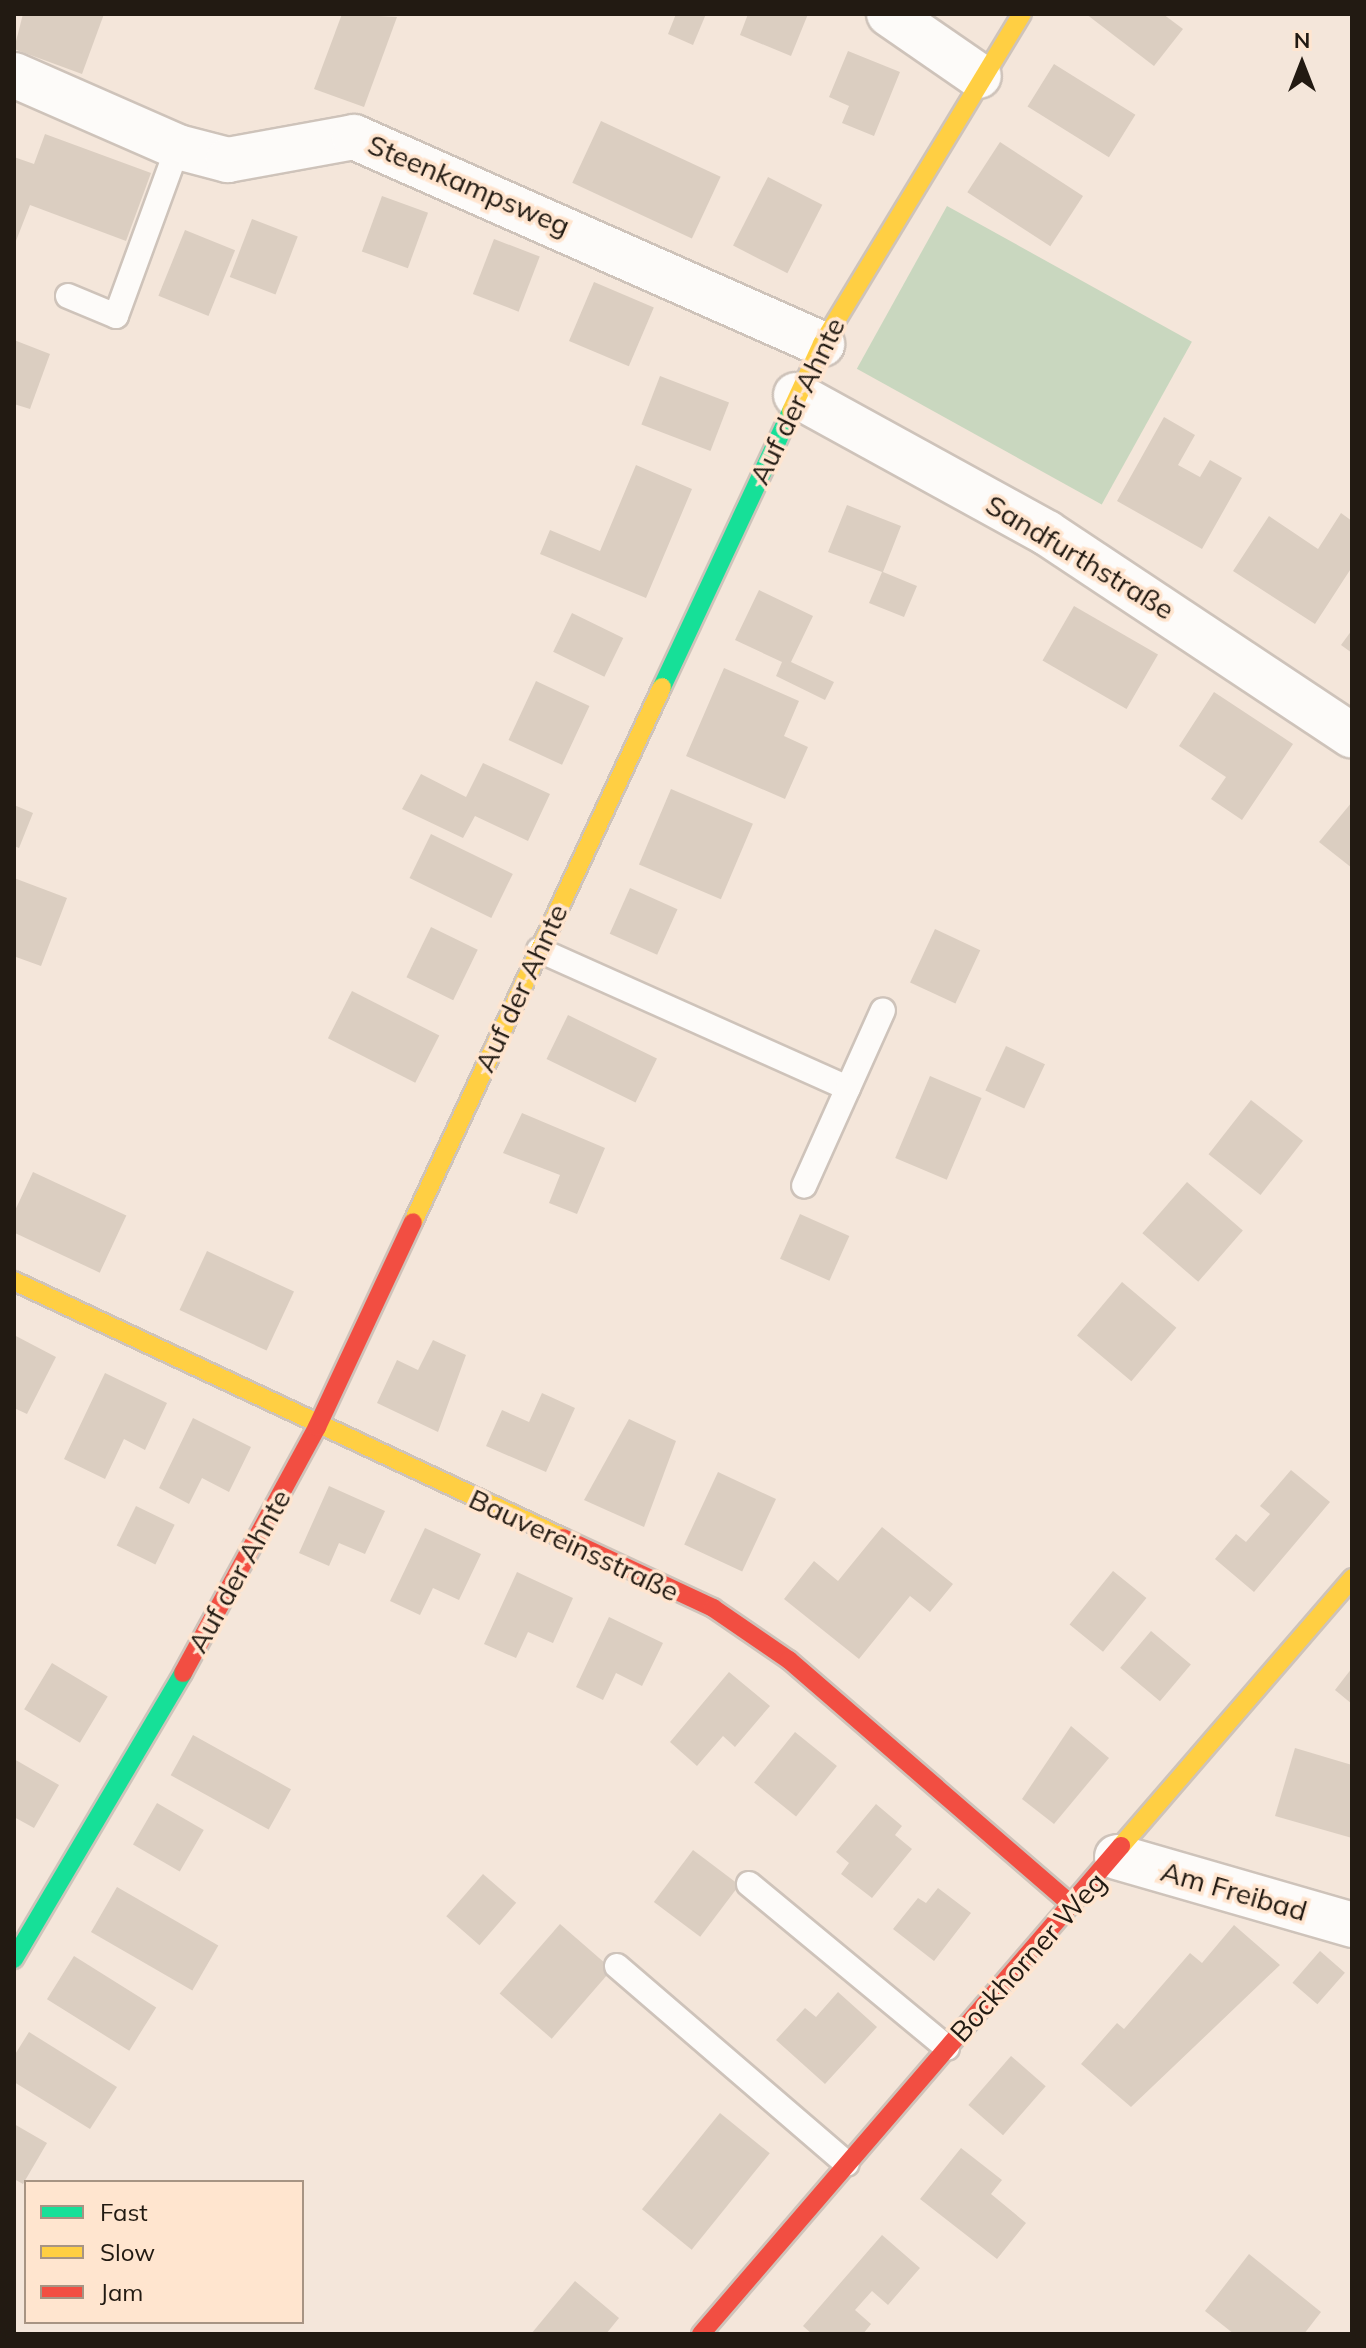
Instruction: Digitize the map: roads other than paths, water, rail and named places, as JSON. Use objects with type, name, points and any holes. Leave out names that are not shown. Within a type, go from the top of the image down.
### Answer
[{"type":"street","points":[[889,14],[979,76]]},
{"type":"street","name":"Auf der Ahnte","points":[[14,1959],[154,1727],[317,1427],[822,344],[979,76],[1022,14]]},
{"type":"street","name":"Steenkampsweg","points":[[14,75],[178,147],[228,160],[354,137],[822,344]]},
{"type":"street","name":"Sandfurthstraße","points":[[796,395],[1047,533],[1352,736]]},
{"type":"street","name":"Bauvereinsstraße","points":[[14,1281],[317,1427],[713,1608],[789,1660],[1072,1905]]},
{"type":"street","name":"Bockhorner Weg","points":[[701,2334],[947,2048],[1117,1857],[1352,1578]]},
{"type":"street","name":"Am Freibad","points":[[1117,1857],[1352,1925]]},
{"type":"lane","points":[[68,296],[116,316],[178,147]]},
{"type":"lane","points":[[539,950],[848,1088]]},
{"type":"lane","points":[[804,1186],[883,1010]]},
{"type":"lane","points":[[749,1884],[947,2048]]},
{"type":"lane","points":[[617,1966],[847,2164]]}]
